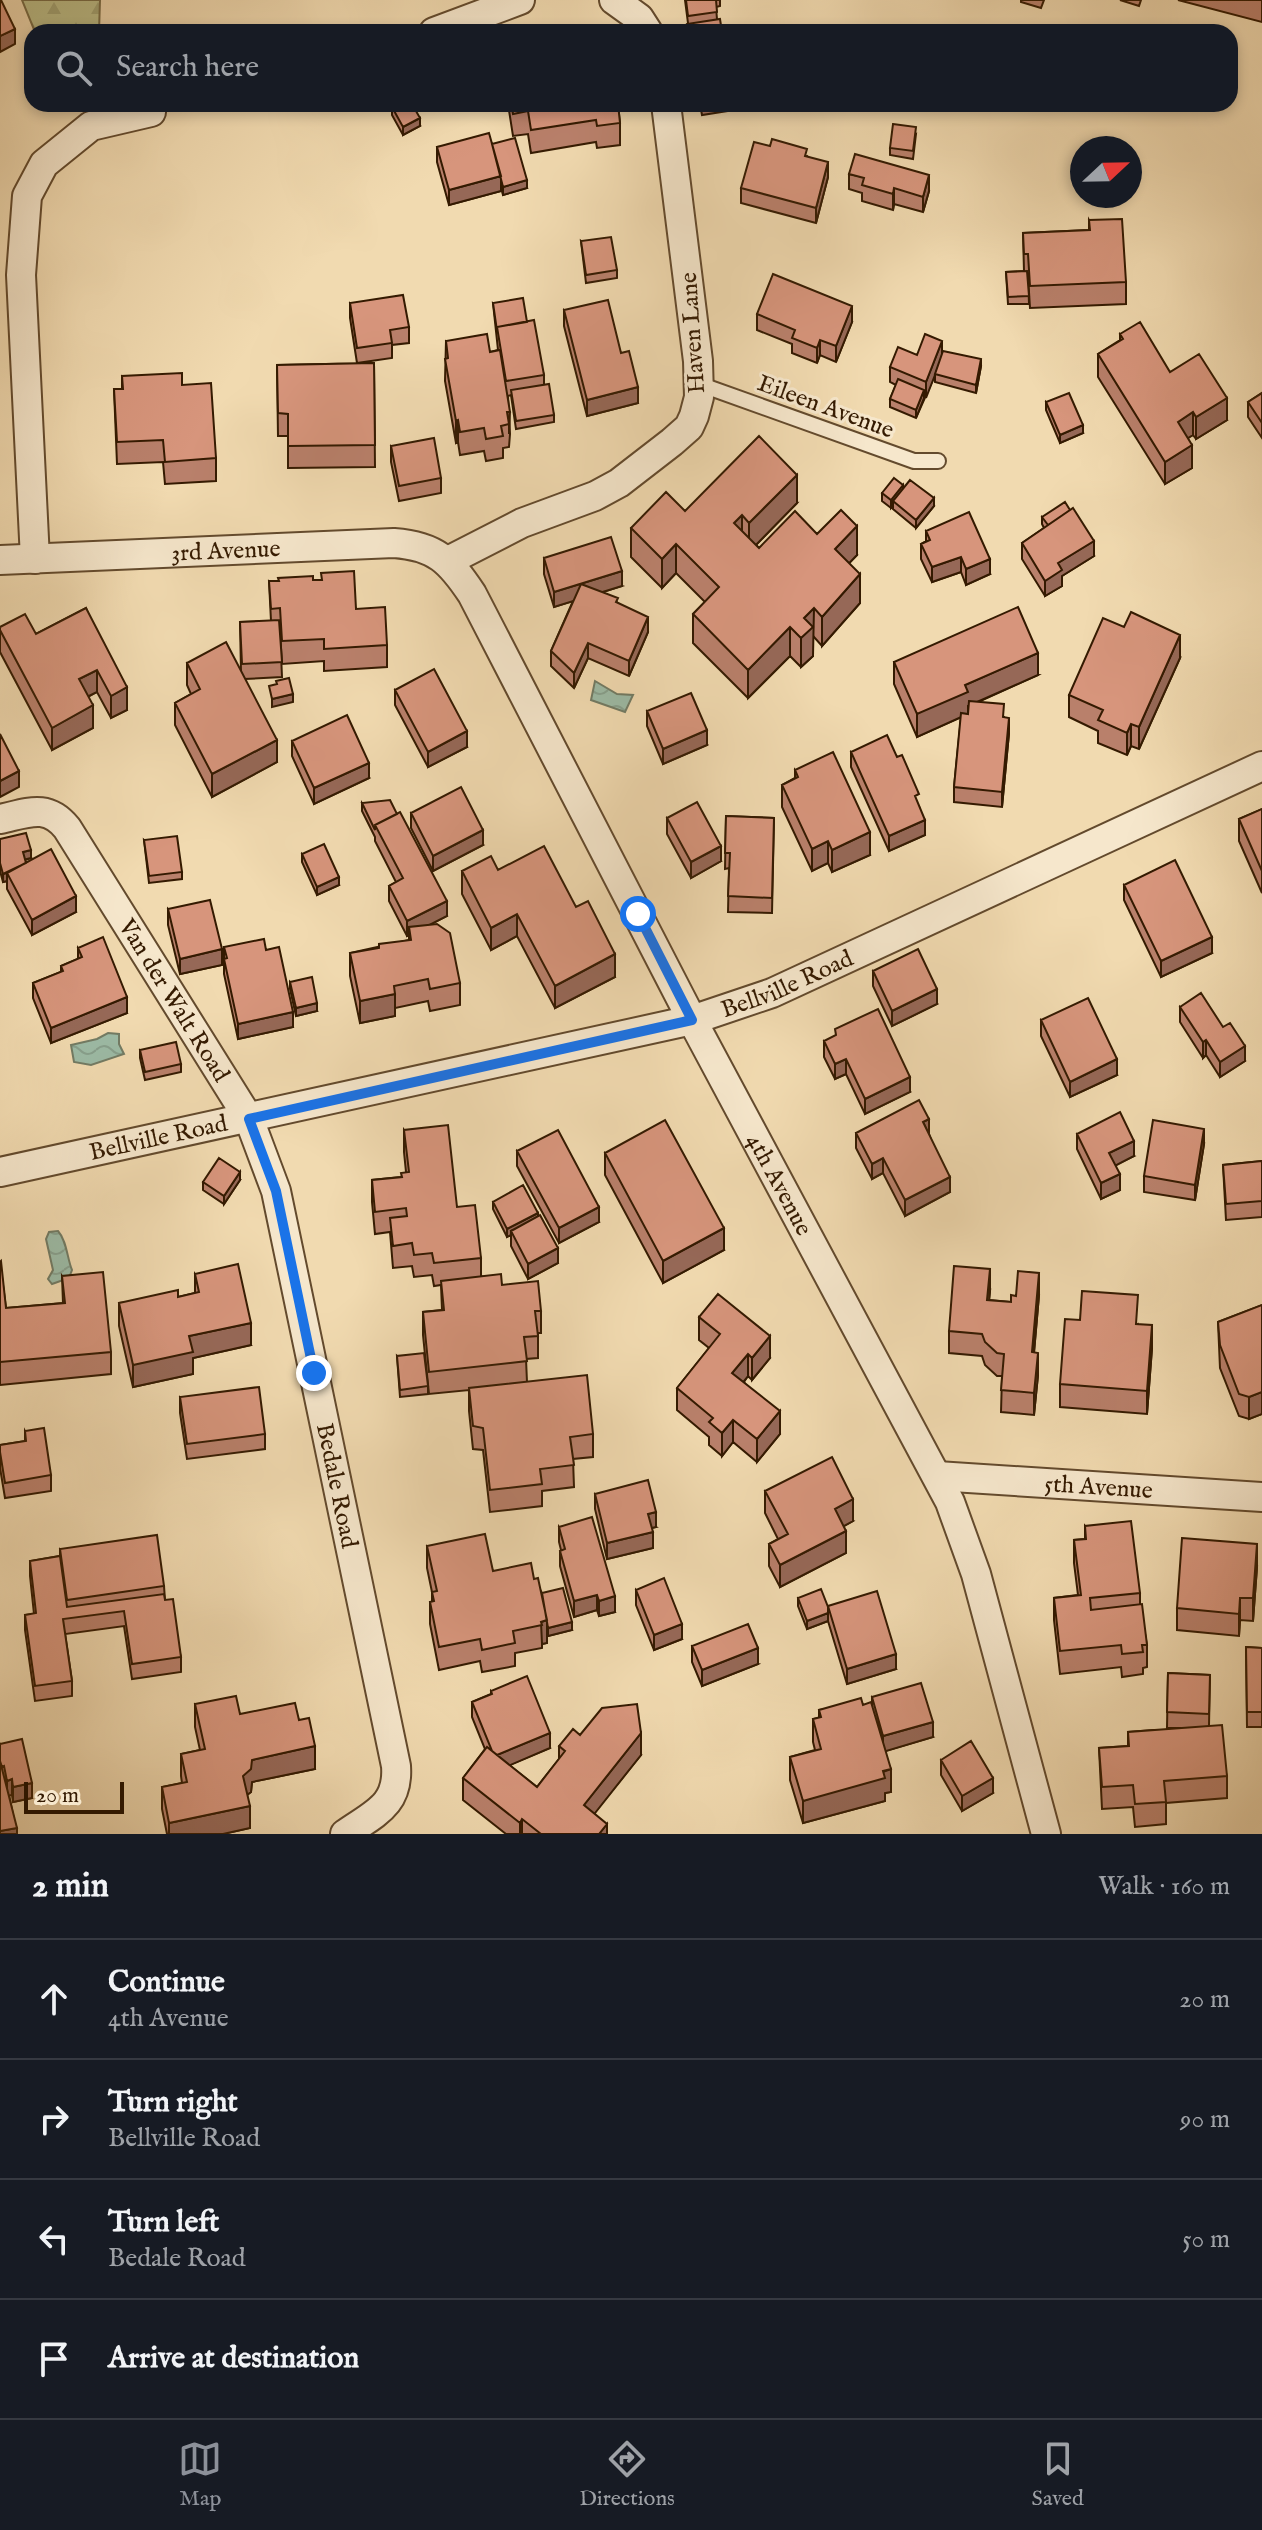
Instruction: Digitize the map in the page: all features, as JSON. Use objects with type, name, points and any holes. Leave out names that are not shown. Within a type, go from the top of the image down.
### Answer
[{"type":"street","points":[[456,24],[520,0]]},
{"type":"street","points":[[614,0],[643,24]]},
{"type":"street","points":[[35,559],[21,275],[27,196],[44,164],[91,126],[151,112]]},
{"type":"street","name":"Haven Lane","points":[[448,561],[522,523],[595,496],[627,477],[689,427],[697,408],[699,384],[667,112]]},
{"type":"street","name":"3rd Avenue","points":[[0,560],[394,543],[423,547],[448,561]]},
{"type":"street","name":"4th Avenue","points":[[448,561],[472,594],[692,1020],[937,1476],[965,1539],[976,1574],[1046,1834]]},
{"type":"street","name":"Bellville Road","points":[[0,1172],[692,1020],[772,993],[1262,766]]},
{"type":"street","name":"Van der Walt Road","points":[[0,819],[39,811],[58,817],[249,1119]]},
{"type":"street","name":"Bedale Road","points":[[249,1119],[276,1191],[396,1766],[396,1785],[386,1804],[345,1834]]},
{"type":"street","name":"5th Avenue","points":[[937,1476],[1262,1497]]},
{"type":"lane","name":"Eileen Avenue","points":[[699,384],[914,461],[938,461]]},
{"type":"green space","points":[[22,0],[100,0],[99,24],[32,24]]},
{"type":"water","points":[[595,681],[617,694],[633,695],[625,712],[591,700]]},
{"type":"water","points":[[108,1033],[119,1034],[119,1044],[124,1054],[91,1065],[74,1062],[71,1045]]},
{"type":"water","points":[[58,1231],[72,1270],[69,1278],[52,1284],[48,1279],[53,1270],[46,1239],[49,1232]]},
{"type":"building","points":[[0,0],[15,29],[0,36]]},
{"type":"building","points":[[686,0],[716,0],[717,12],[688,16]]},
{"type":"building","points":[[720,19],[721,24],[687,24]]},
{"type":"building","points":[[395,112],[417,112],[420,118],[403,127]]},
{"type":"building","points":[[528,112],[619,112],[620,123],[597,126],[596,120],[531,130]]},
{"type":"building","points":[[893,124],[916,127],[913,151],[890,148]]},
{"type":"building","points":[[489,133],[501,176],[449,190],[437,147]]},
{"type":"building","points":[[515,138],[527,180],[503,187],[492,144]]},
{"type":"building","points":[[772,139],[807,149],[805,156],[828,162],[816,208],[741,188],[754,142],[770,146]]},
{"type":"building","points":[[855,154],[929,175],[923,197],[894,188],[893,194],[862,185],[864,178],[849,174]]},
{"type":"building","points":[[1122,219],[1126,282],[1030,286],[1023,233],[1090,230],[1089,220]]},
{"type":"building","points":[[611,237],[617,270],[586,275],[581,241]]},
{"type":"building","points":[[1027,271],[1029,296],[1008,297],[1006,272]]},
{"type":"building","points":[[773,274],[852,306],[836,346],[820,340],[817,348],[792,338],[795,330],[757,314]]},
{"type":"building","points":[[403,295],[409,327],[390,330],[392,343],[357,348],[350,303]]},
{"type":"building","points":[[523,298],[527,322],[497,327],[497,331],[493,303]]},
{"type":"building","points":[[608,300],[621,353],[629,351],[638,387],[587,400],[564,310]]},
{"type":"building","points":[[534,320],[544,375],[506,381],[497,327]]},
{"type":"building","points":[[1140,322],[1170,372],[1199,354],[1227,398],[1196,417],[1193,412],[1178,422],[1192,445],[1165,462],[1098,354],[1123,339],[1120,334]]},
{"type":"building","points":[[487,334],[490,352],[500,350],[510,412],[507,412],[509,424],[501,426],[503,436],[486,439],[484,428],[460,432],[445,359],[448,358],[446,341]]},
{"type":"building","points":[[925,334],[942,341],[926,382],[890,367],[898,347],[917,355]]},
{"type":"building","points":[[943,351],[981,359],[976,385],[935,374]]},
{"type":"building","points":[[374,363],[375,445],[288,446],[288,414],[278,413],[277,365]]},
{"type":"building","points":[[182,373],[182,385],[211,383],[216,458],[165,462],[163,440],[117,442],[114,389],[123,389],[122,376]]},
{"type":"building","points":[[898,379],[924,390],[916,410],[890,399]]},
{"type":"building","points":[[549,384],[554,415],[516,421],[511,390]]},
{"type":"building","points":[[1069,393],[1083,425],[1060,435],[1046,402]]},
{"type":"building","points":[[1262,393],[1262,423],[1248,402]]},
{"type":"building","points":[[759,436],[797,475],[749,523],[742,515],[734,523],[759,548],[795,511],[817,534],[841,510],[857,526],[835,549],[860,574],[822,617],[814,608],[804,618],[813,627],[801,638],[790,627],[748,670],[693,614],[719,587],[676,544],[662,559],[631,528],[666,492],[685,511]]},
{"type":"building","points":[[434,438],[441,478],[399,486],[391,446]]},
{"type":"building","points":[[894,478],[903,485],[891,500],[882,493]]},
{"type":"building","points":[[910,480],[934,498],[916,520],[893,501]]},
{"type":"building","points":[[1065,502],[1070,510],[1048,525],[1042,517]]},
{"type":"building","points":[[1073,508],[1094,541],[1058,563],[1062,570],[1045,581],[1022,543]]},
{"type":"building","points":[[969,512],[990,559],[966,569],[961,557],[932,567],[921,544],[930,540],[926,531]]},
{"type":"building","points":[[611,537],[622,571],[554,592],[544,558]]},
{"type":"building","points":[[354,571],[356,609],[385,607],[387,645],[324,649],[324,639],[282,641],[280,608],[271,609],[269,581],[313,576],[313,580],[322,580],[321,573]]},
{"type":"building","points":[[581,584],[618,598],[616,602],[648,617],[629,661],[588,643],[574,673],[551,651]]},
{"type":"building","points":[[1018,607],[1038,653],[965,685],[968,692],[917,714],[894,662]]},
{"type":"building","points":[[86,608],[127,687],[111,696],[97,670],[79,679],[93,705],[52,728],[0,627],[25,614],[36,634]]},
{"type":"building","points":[[1131,612],[1180,635],[1139,727],[1131,724],[1127,733],[1098,720],[1103,710],[1069,695],[1103,618],[1124,627]]},
{"type":"building","points":[[279,620],[282,662],[242,664],[240,622]]},
{"type":"building","points":[[226,642],[277,740],[212,774],[175,703],[200,689],[187,663]]},
{"type":"building","points":[[434,669],[467,731],[428,752],[395,690]]},
{"type":"building","points":[[289,678],[293,694],[272,699],[269,686]]},
{"type":"building","points":[[691,693],[707,730],[663,749],[647,711]]},
{"type":"building","points":[[969,701],[1004,704],[1003,717],[1009,718],[1002,792],[954,787],[961,713],[968,714]]},
{"type":"building","points":[[347,715],[369,763],[314,788],[292,741]]},
{"type":"building","points":[[0,734],[19,771],[0,781]]},
{"type":"building","points":[[887,735],[897,757],[902,755],[919,794],[915,796],[925,820],[889,836],[851,752]]},
{"type":"building","points":[[833,752],[870,832],[832,850],[828,841],[812,849],[782,785],[798,777],[795,770]]},
{"type":"building","points":[[461,787],[483,830],[433,856],[411,813]]},
{"type":"building","points":[[390,800],[397,814],[375,825],[375,830],[362,803]]},
{"type":"building","points":[[697,802],[721,846],[691,862],[667,818]]},
{"type":"building","points":[[1262,809],[1262,871],[1239,819]]},
{"type":"building","points":[[400,812],[447,901],[407,921],[389,886],[403,878],[375,825]]},
{"type":"building","points":[[726,816],[774,818],[772,898],[728,896],[730,853],[725,853]]},
{"type":"building","points":[[26,833],[31,850],[23,852],[26,863],[3,874],[0,839]]},
{"type":"building","points":[[177,836],[182,872],[149,876],[144,840]]},
{"type":"building","points":[[324,844],[339,877],[317,887],[302,854]]},
{"type":"building","points":[[544,846],[576,907],[588,901],[615,954],[555,986],[517,914],[491,928],[462,871],[491,856],[498,870]]},
{"type":"building","points":[[51,849],[76,896],[32,920],[7,873]]},
{"type":"building","points":[[1175,860],[1212,937],[1161,961],[1124,885]]},
{"type":"building","points":[[210,900],[222,949],[180,959],[168,909]]},
{"type":"building","points":[[437,924],[450,933],[460,983],[430,989],[428,979],[394,986],[395,994],[360,1001],[350,953],[379,948],[379,944],[411,940],[409,927]]},
{"type":"building","points":[[103,937],[127,997],[51,1028],[33,983],[63,971],[61,966],[82,957],[78,948]]},
{"type":"building","points":[[264,939],[266,950],[279,947],[293,1012],[238,1024],[224,947]]},
{"type":"building","points":[[918,949],[937,989],[892,1011],[873,971]]},
{"type":"building","points":[[312,977],[317,1003],[296,1008],[290,982]]},
{"type":"building","points":[[1201,993],[1223,1027],[1230,1023],[1245,1046],[1220,1062],[1180,1007]]},
{"type":"building","points":[[1088,998],[1117,1059],[1070,1082],[1041,1020]]},
{"type":"building","points":[[878,1009],[910,1077],[865,1099],[846,1059],[835,1064],[824,1041],[836,1035],[835,1029]]},
{"type":"building","points":[[176,1042],[181,1064],[145,1072],[140,1050]]},
{"type":"building","points":[[919,1100],[929,1119],[923,1122],[950,1177],[905,1200],[883,1158],[872,1164],[856,1133]]},
{"type":"building","points":[[1120,1112],[1134,1141],[1109,1153],[1120,1174],[1101,1183],[1077,1134]]},
{"type":"building","points":[[665,1120],[724,1228],[663,1261],[605,1153]]},
{"type":"building","points":[[1153,1120],[1204,1129],[1195,1185],[1144,1176]]},
{"type":"building","points":[[448,1125],[457,1207],[475,1205],[481,1258],[434,1263],[432,1253],[414,1255],[412,1243],[393,1246],[390,1218],[407,1216],[406,1208],[375,1212],[372,1180],[402,1177],[401,1173],[409,1172],[404,1130]]},
{"type":"building","points":[[558,1130],[599,1207],[559,1228],[517,1151]]},
{"type":"building","points":[[219,1158],[240,1172],[224,1196],[203,1182]]},
{"type":"building","points":[[1262,1161],[1262,1201],[1226,1204],[1223,1165]]},
{"type":"building","points":[[523,1185],[538,1213],[507,1229],[493,1202]]},
{"type":"building","points":[[540,1215],[558,1248],[528,1264],[511,1231]]},
{"type":"building","points":[[1,1261],[6,1308],[65,1303],[62,1276],[103,1272],[111,1352],[0,1362]]},
{"type":"building","points":[[238,1264],[251,1323],[189,1336],[193,1352],[133,1365],[119,1303],[178,1290],[178,1297],[199,1292],[195,1274]]},
{"type":"building","points":[[954,1266],[990,1269],[987,1300],[1011,1302],[1011,1295],[1016,1296],[1018,1271],[1039,1273],[1032,1352],[1038,1353],[1034,1393],[1001,1390],[1004,1354],[997,1353],[985,1342],[982,1334],[949,1331]]},
{"type":"building","points":[[501,1274],[502,1285],[538,1281],[541,1311],[535,1311],[538,1336],[524,1337],[527,1361],[429,1372],[423,1312],[444,1310],[441,1281]]},
{"type":"building","points":[[1082,1291],[1138,1295],[1136,1324],[1152,1325],[1147,1391],[1060,1384],[1065,1319],[1080,1320]]},
{"type":"building","points":[[718,1294],[770,1336],[752,1358],[748,1354],[732,1373],[780,1411],[757,1439],[733,1420],[722,1433],[709,1422],[713,1418],[677,1388],[720,1334],[699,1317]]},
{"type":"building","points":[[1262,1305],[1262,1392],[1249,1397],[1239,1394],[1220,1345],[1218,1322]]},
{"type":"building","points":[[424,1353],[428,1386],[400,1390],[397,1356]]},
{"type":"building","points":[[587,1375],[593,1434],[570,1437],[574,1465],[540,1469],[542,1484],[490,1490],[483,1428],[473,1426],[469,1388]]},
{"type":"building","points":[[259,1387],[265,1434],[187,1444],[180,1397]]},
{"type":"building","points":[[44,1428],[51,1475],[5,1483],[0,1445],[26,1441],[25,1431]]},
{"type":"building","points":[[832,1457],[853,1499],[835,1509],[846,1531],[780,1565],[769,1544],[788,1534],[765,1491]]},
{"type":"building","points":[[648,1480],[656,1512],[648,1514],[653,1532],[607,1543],[595,1494]]},
{"type":"building","points":[[592,1517],[615,1596],[599,1601],[597,1595],[574,1601],[560,1551],[565,1549],[559,1527]]},
{"type":"building","points":[[1131,1521],[1140,1593],[1090,1598],[1091,1610],[1142,1604],[1147,1645],[1142,1645],[1143,1652],[1122,1654],[1121,1645],[1060,1651],[1054,1598],[1081,1595],[1074,1540],[1086,1539],[1085,1526]]},
{"type":"building","points":[[485,1534],[493,1571],[531,1563],[534,1579],[538,1578],[547,1620],[541,1622],[542,1625],[513,1631],[515,1643],[482,1650],[480,1639],[439,1647],[430,1602],[434,1601],[432,1592],[437,1591],[427,1546]]},
{"type":"building","points":[[157,1535],[164,1586],[67,1600],[60,1549]]},
{"type":"building","points":[[1182,1538],[1257,1544],[1253,1598],[1240,1598],[1239,1614],[1177,1608]]},
{"type":"building","points":[[60,1556],[67,1607],[164,1594],[165,1600],[173,1599],[181,1657],[132,1664],[124,1611],[63,1619],[72,1681],[35,1686],[25,1615],[36,1613],[30,1561]]},
{"type":"building","points":[[664,1578],[682,1624],[654,1635],[636,1590]]},
{"type":"building","points":[[563,1588],[572,1622],[548,1628],[542,1593]]},
{"type":"building","points":[[821,1589],[828,1613],[807,1621],[798,1598]]},
{"type":"building","points":[[877,1591],[896,1654],[847,1669],[828,1606]]},
{"type":"building","points":[[748,1624],[758,1648],[702,1670],[692,1646]]},
{"type":"building","points":[[1246,1647],[1262,1648],[1262,1712],[1247,1712]]},
{"type":"building","points":[[1168,1673],[1210,1675],[1209,1714],[1167,1712]]},
{"type":"building","points":[[527,1676],[550,1733],[497,1755],[492,1751],[472,1702]]},
{"type":"building","points":[[921,1683],[933,1722],[883,1736],[872,1697]]},
{"type":"building","points":[[236,1696],[240,1714],[295,1703],[299,1720],[309,1718],[315,1746],[252,1760],[251,1769],[243,1776],[250,1806],[169,1823],[162,1787],[187,1782],[181,1754],[205,1749],[195,1704]]},
{"type":"building","points":[[861,1698],[863,1705],[871,1702],[891,1769],[883,1771],[885,1778],[803,1801],[790,1757],[821,1749],[813,1719],[821,1717],[819,1710]]},
{"type":"building","points":[[637,1704],[641,1733],[584,1805],[607,1824],[599,1834],[541,1834],[522,1819],[520,1823],[463,1778],[487,1747],[537,1787],[565,1751],[559,1746],[573,1729],[580,1735],[602,1708]]},
{"type":"building","points":[[1222,1725],[1227,1776],[1164,1781],[1166,1802],[1135,1804],[1133,1785],[1102,1787],[1099,1748],[1129,1746],[1128,1732]]},
{"type":"building","points":[[22,1739],[32,1783],[13,1787],[12,1779],[7,1781],[0,1761],[0,1744]]},
{"type":"building","points":[[971,1741],[993,1778],[962,1796],[941,1760]]},
{"type":"building","points":[[0,1761],[17,1828],[0,1831]]},
{"type":"route","points":[[314,1373],[276,1191],[249,1119],[692,1020],[638,914]]}]
